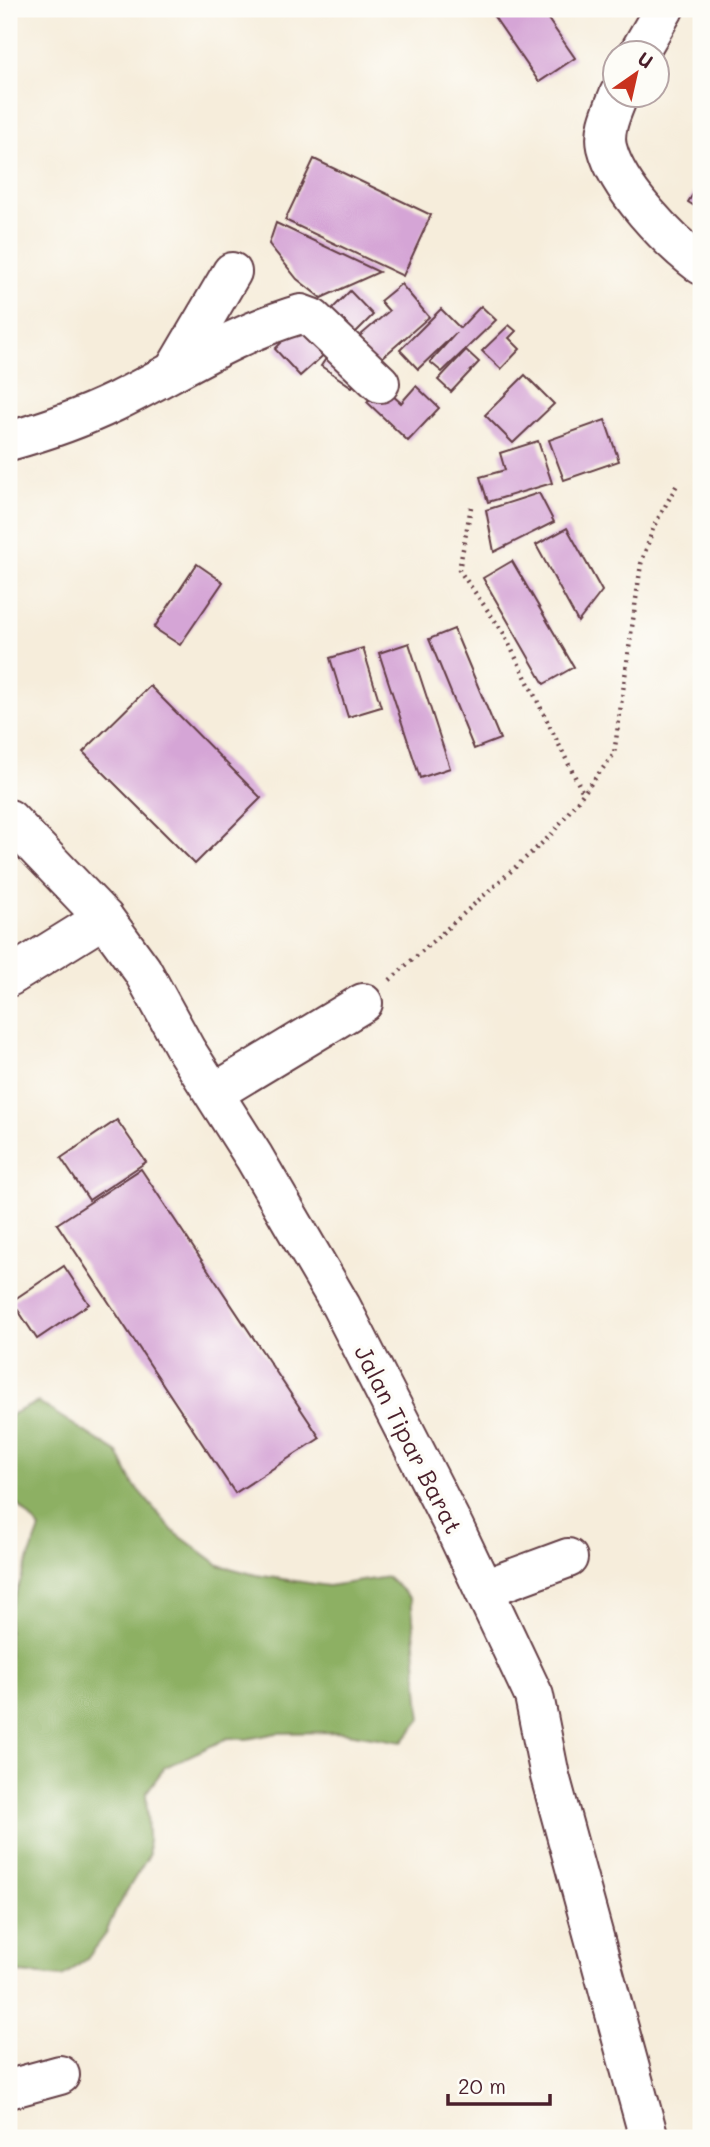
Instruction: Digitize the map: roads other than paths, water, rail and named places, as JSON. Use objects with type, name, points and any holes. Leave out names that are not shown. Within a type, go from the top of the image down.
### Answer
[{"type":"street","points":[[647,38],[664,9]]},
{"type":"street","points":[[613,108],[608,121],[607,145],[617,169],[646,212],[675,245],[701,265]]},
{"type":"street","points":[[176,367],[232,272]]},
{"type":"street","points":[[9,441],[38,433],[114,402],[176,367],[306,314],[380,383]]},
{"type":"street","name":"Jalan Tipar Barat","points":[[9,819],[104,918],[142,970],[186,1050],[341,1306],[484,1589],[534,1696],[550,1776],[649,2138]]},
{"type":"street","points":[[9,977],[104,918]]},
{"type":"street","points":[[214,1093],[363,1003]]},
{"type":"street","points":[[484,1589],[568,1558]]},
{"type":"street","points":[[9,2089],[60,2075]]}]
